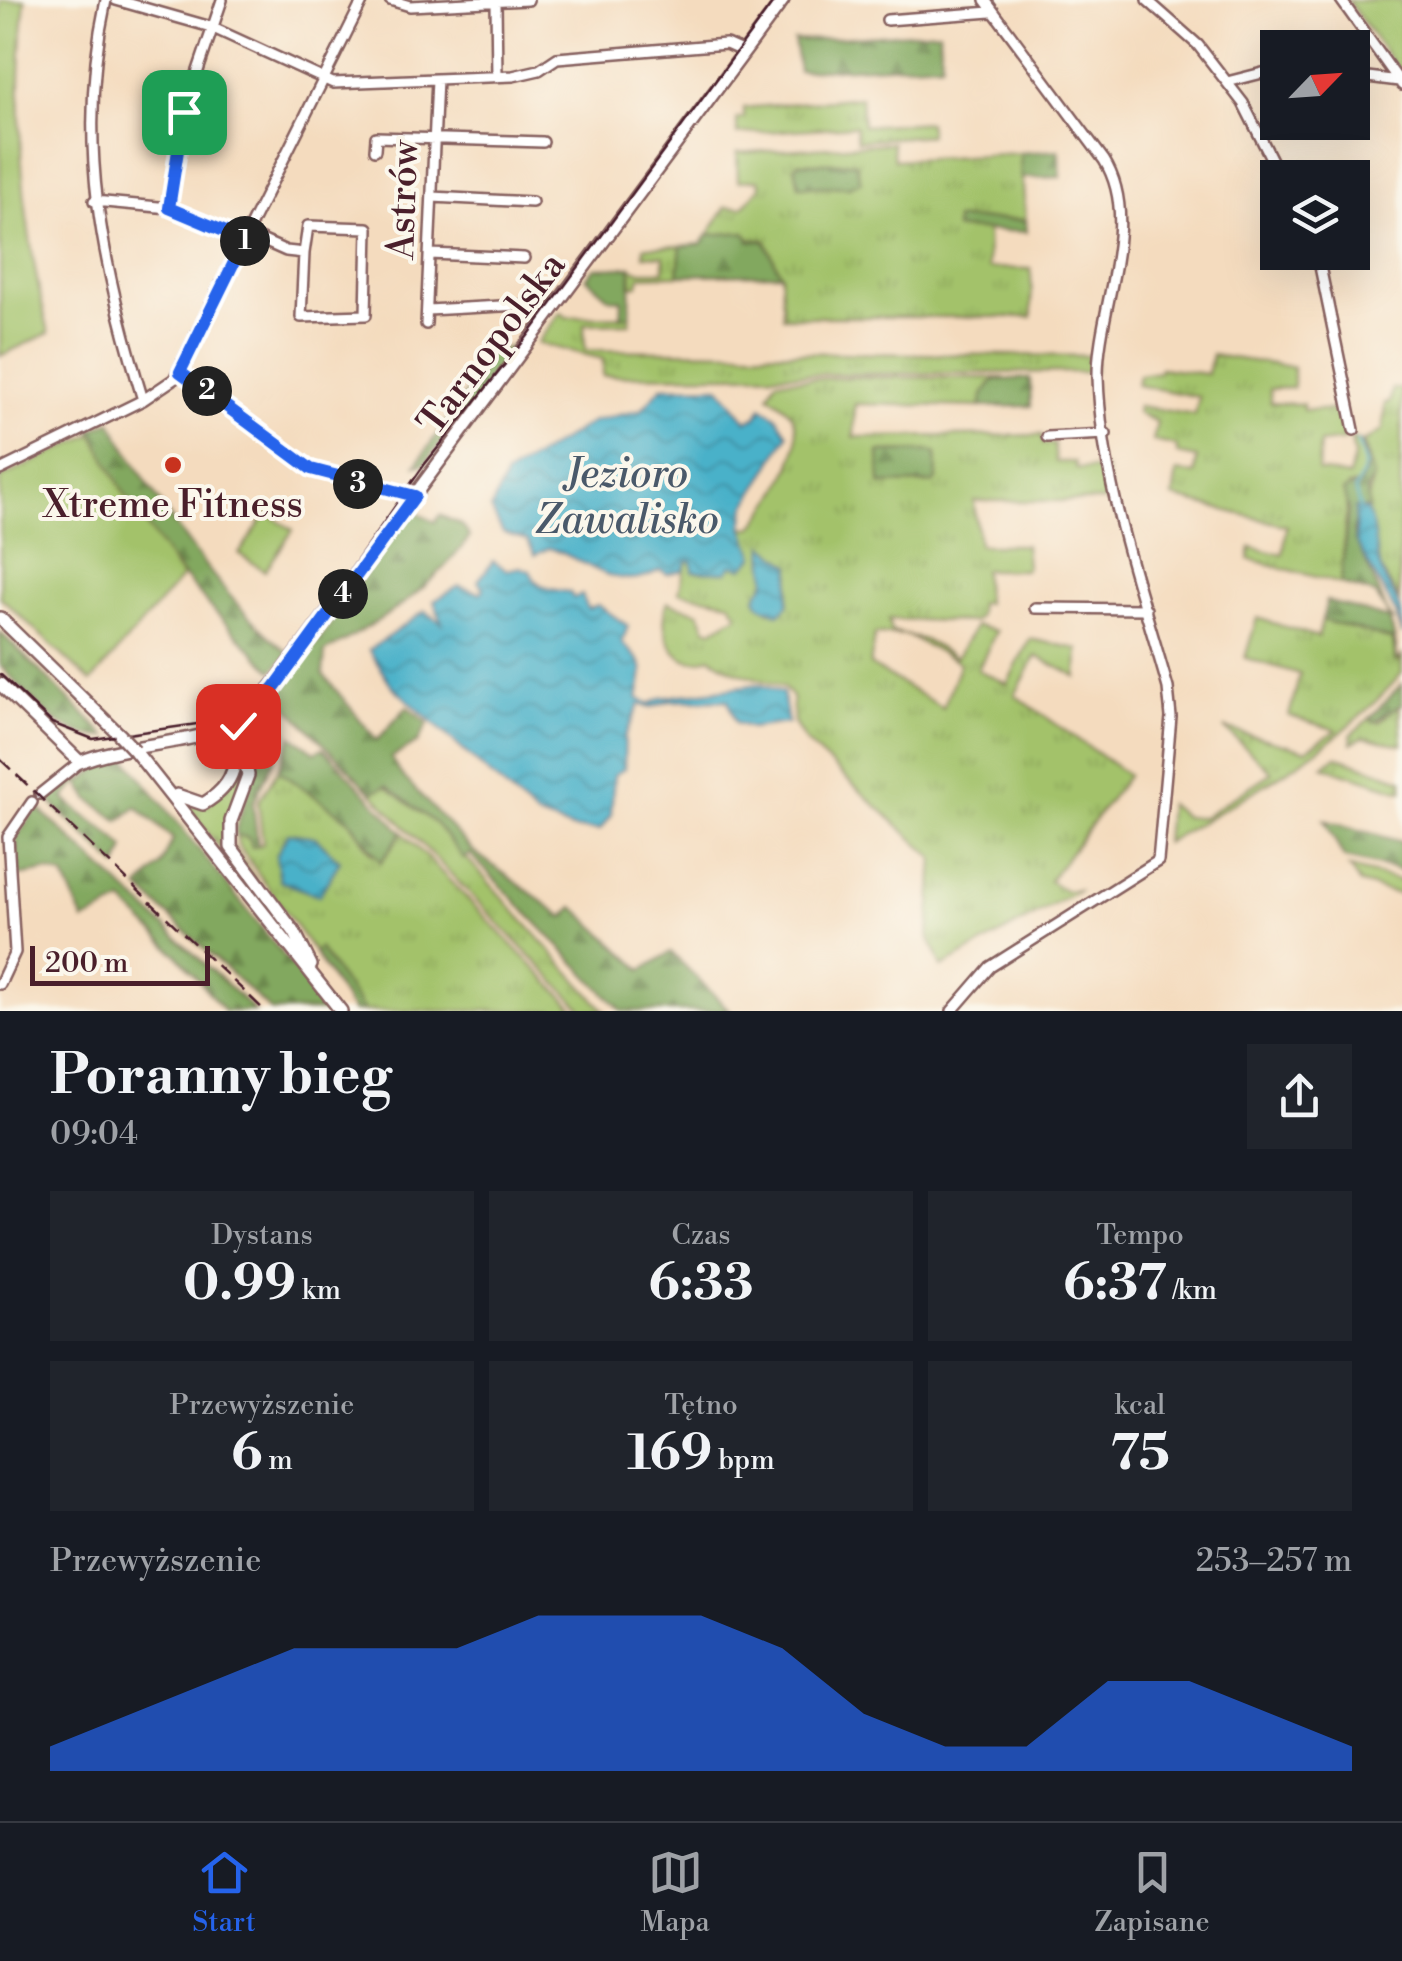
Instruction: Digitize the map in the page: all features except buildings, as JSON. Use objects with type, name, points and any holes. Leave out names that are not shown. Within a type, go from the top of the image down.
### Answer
[{"type":"main road","name":"Tarnopolska","points":[[236,724],[415,496],[783,0]]},
{"type":"main road","points":[[0,618],[131,752],[333,1011]]},
{"type":"main road","points":[[0,627],[116,735]]},
{"type":"main road","points":[[0,684],[80,762],[127,747],[236,724]]},
{"type":"main road","points":[[161,781],[194,804],[211,799],[238,759],[236,724]]},
{"type":"main road","points":[[236,724],[248,775],[232,821],[232,847],[295,933],[320,984]]},
{"type":"main road","points":[[131,752],[161,781],[341,1011]]},
{"type":"street","points":[[106,0],[91,84],[94,201],[110,291],[143,400]]},
{"type":"street","points":[[116,0],[212,26],[336,83],[497,77],[532,72],[559,58],[726,44],[744,52]]},
{"type":"street","points":[[169,208],[184,112],[222,0]]},
{"type":"street","points":[[0,470],[143,400],[180,372],[363,0]]},
{"type":"street","points":[[390,0],[407,6],[528,0]]},
{"type":"street","points":[[952,1011],[990,967],[1158,861],[1170,700],[1118,507],[1106,434],[1099,355],[1117,234],[1115,186],[1104,160],[991,12],[986,0]]},
{"type":"street","points":[[1147,0],[1194,40],[1227,82],[1248,110],[1272,160]]},
{"type":"street","points":[[1341,0],[1401,83]]},
{"type":"street","points":[[496,2],[497,77]]},
{"type":"street","points":[[887,20],[991,12]]},
{"type":"street","points":[[1227,82],[1260,74]]},
{"type":"street","name":"Astrów","points":[[426,324],[437,79]]},
{"type":"street","points":[[1370,79],[1401,83]]},
{"type":"street","points":[[375,150],[376,137],[543,142]]},
{"type":"street","points":[[432,196],[532,202]]},
{"type":"street","points":[[94,201],[169,208],[286,252],[304,254]]},
{"type":"street","points":[[308,226],[368,228],[366,315],[301,316],[304,254],[308,226]]},
{"type":"street","points":[[430,254],[524,258]]},
{"type":"street","points":[[1321,270],[1354,430]]},
{"type":"street","points":[[428,310],[519,305]]},
{"type":"street","points":[[180,372],[311,469],[415,496]]},
{"type":"street","points":[[1047,437],[1106,434]]},
{"type":"street","points":[[1035,608],[1146,608]]},
{"type":"street","points":[[0,984],[14,952],[8,837],[36,798],[80,762]]},
{"type":"green space","points":[[0,0],[25,0],[20,85],[22,168],[32,250],[49,333],[0,356]]},
{"type":"green space","points":[[1347,0],[1402,0],[1402,76],[1370,30]]},
{"type":"green space","points":[[939,31],[942,63],[799,71],[794,41]]},
{"type":"green space","points":[[861,97],[863,126],[928,122],[930,135],[857,141],[855,126],[737,134],[737,119],[744,118],[744,108]]},
{"type":"green space","points":[[892,143],[894,160],[1020,153],[1026,220],[956,219],[956,229],[987,229],[988,268],[1031,269],[1032,317],[783,317],[781,274],[765,240],[750,240],[745,232],[708,235],[726,207],[743,207],[760,187],[759,180],[738,181],[737,153]],"holes":[[[799,163],[855,163],[849,187],[834,185]]]},
{"type":"green space","points":[[1059,150],[1061,177],[1021,178],[1020,153]]},
{"type":"green space","points":[[856,163],[861,182],[849,187],[799,186],[795,166]]},
{"type":"green space","points":[[955,219],[1026,220],[1027,232],[955,229]]},
{"type":"green space","points":[[745,232],[750,240],[764,240],[781,274],[678,275],[681,246],[701,244],[708,235]]},
{"type":"green space","points":[[681,246],[678,275],[640,276],[638,285],[632,286],[631,267],[638,271],[664,271],[664,256],[644,255],[644,247]]},
{"type":"green space","points":[[631,267],[630,316],[621,317],[622,300],[609,298],[586,278],[595,268]]},
{"type":"green space","points":[[561,312],[566,317],[630,316],[630,323],[584,324],[585,350],[1095,356],[1094,372],[603,376],[603,359],[537,343]]},
{"type":"green space","points":[[512,347],[508,359],[424,464],[416,465],[482,369],[477,354]]},
{"type":"green space","points":[[1212,355],[1293,367],[1293,388],[1270,389],[1270,403],[1303,404],[1303,410],[1336,410],[1346,440],[1320,443],[1318,471],[1349,476],[1354,457],[1351,438],[1359,442],[1366,472],[1358,484],[1348,486],[1341,584],[1249,559],[1251,547],[1283,555],[1287,526],[1173,497],[1177,472],[1195,474],[1197,458],[1177,454],[1177,446],[1153,441],[1157,422],[1137,413],[1138,406],[1195,415],[1199,397],[1137,385],[1139,375],[1159,372],[1160,368],[1207,374]]},
{"type":"green space","points":[[1005,378],[991,383],[980,407],[855,404],[854,437],[1042,435],[1043,444],[1054,444],[1056,462],[1075,462],[1076,469],[1106,469],[1108,501],[974,501],[979,545],[1025,545],[1027,566],[1025,570],[983,570],[986,603],[979,603],[978,617],[973,622],[889,619],[891,631],[925,640],[956,658],[975,626],[996,631],[978,670],[1007,684],[1030,639],[1078,649],[1077,677],[1036,656],[1015,695],[1128,775],[1049,881],[1066,891],[1080,890],[942,967],[929,936],[934,858],[805,741],[794,723],[792,697],[783,687],[732,670],[710,657],[687,660],[678,654],[667,636],[667,602],[699,612],[706,628],[712,630],[738,615],[730,602],[679,592],[686,561],[692,561],[694,571],[727,572],[743,527],[752,528],[786,476],[797,430],[791,413],[769,395],[776,380]],"holes":[[[879,452],[936,453],[937,480],[933,483],[881,484]],[[764,545],[791,567],[788,605],[769,611],[756,598],[766,580]],[[875,634],[906,635],[960,663],[943,708],[870,665]]]},
{"type":"green space","points":[[1030,378],[1031,406],[980,407],[994,380]]},
{"type":"green space","points":[[1392,389],[1402,389],[1399,600],[1380,568],[1366,510],[1373,476],[1363,442],[1383,430],[1385,403],[1390,402]]},
{"type":"green space","points":[[111,421],[190,546],[240,607],[289,653],[273,671],[194,589],[126,498],[91,430]]},
{"type":"green space","points":[[93,434],[124,493],[182,577],[91,682],[0,597],[0,478]]},
{"type":"green space","points":[[1361,440],[1373,476],[1367,490],[1369,509],[1360,508],[1353,531],[1386,611],[1375,594],[1341,584],[1348,510],[1343,491],[1358,484],[1366,472]]},
{"type":"green space","points":[[879,452],[936,454],[937,480],[933,483],[880,484]]},
{"type":"green space","points":[[411,510],[435,522],[440,515],[462,525],[470,537],[438,574],[405,603],[325,652],[323,674],[377,740],[407,707],[428,723],[418,742],[391,758],[400,773],[473,851],[564,917],[574,907],[642,970],[671,952],[730,1011],[622,1011],[470,854],[464,859],[436,824],[386,786],[372,793],[278,697]]},
{"type":"green space","points":[[267,513],[293,530],[265,571],[239,554]]},
{"type":"green space","points":[[1327,601],[1389,619],[1394,634],[1396,663],[1393,640],[1322,620]]},
{"type":"green space","points":[[1257,618],[1318,637],[1322,620],[1393,640],[1398,662],[1402,656],[1402,673],[1350,725],[1321,747],[1165,843],[1168,804],[1185,817],[1203,817],[1272,772],[1224,728],[1306,750],[1336,730],[1289,716],[1300,674],[1245,658]]},
{"type":"green space","points":[[0,632],[107,737],[73,731],[47,714],[0,666]]},
{"type":"green space","points":[[1402,684],[1402,704],[1374,722],[1370,718]]},
{"type":"green space","points":[[1399,702],[1402,745],[1363,737],[1352,743],[1351,734],[1370,718],[1380,722]]},
{"type":"green space","points":[[262,711],[287,731],[253,803],[258,846],[252,847],[249,838],[236,835],[236,828],[254,774],[247,731]]},
{"type":"green space","points":[[292,736],[315,752],[323,748],[402,832],[381,862],[350,821],[278,770]]},
{"type":"green space","points":[[241,755],[245,773],[227,839],[295,937],[299,952],[187,806],[208,805]]},
{"type":"green space","points":[[1336,756],[1402,779],[1402,791],[1323,766]]},
{"type":"green space","points":[[126,758],[328,1011],[271,1011],[139,888],[161,865],[173,839],[137,807],[119,821],[89,799],[80,784],[108,760]]},
{"type":"green space","points":[[97,761],[64,798],[125,848],[118,867],[46,798],[69,776]]},
{"type":"green space","points":[[278,770],[350,821],[372,854],[387,854],[402,832],[577,1011],[364,1011],[318,949],[314,952],[238,845],[236,835],[249,838],[252,846],[263,844],[258,802]]},
{"type":"green space","points":[[385,786],[436,824],[605,1011],[584,1011],[372,793]]},
{"type":"green space","points":[[37,807],[255,1011],[224,1011],[182,960],[123,902],[84,921],[64,876],[47,871],[18,876],[16,838]]},
{"type":"green space","points":[[1324,820],[1402,842],[1402,871],[1344,858]]},
{"type":"green space","points":[[1349,868],[1402,881],[1402,895],[1360,884]]},
{"type":"green space","points":[[319,948],[364,1011],[352,1011],[314,952]]},
{"type":"water","name":"Jezioro Zawalisko","points":[[719,386],[747,421],[756,417],[762,407],[776,416],[788,434],[746,507],[743,527],[755,556],[743,568],[732,565],[727,572],[693,571],[692,561],[687,561],[683,570],[667,574],[660,570],[644,577],[615,577],[549,548],[535,555],[527,540],[503,533],[491,509],[506,475],[594,421],[641,410],[662,387]]},
{"type":"water","points":[[1355,508],[1366,510],[1369,517],[1380,567],[1400,612],[1402,635],[1396,613],[1356,542]]},
{"type":"water","points":[[764,545],[791,566],[788,605],[779,614],[761,606],[756,598],[766,580]]},
{"type":"water","points":[[493,561],[507,570],[520,567],[530,571],[541,585],[570,592],[573,598],[582,595],[588,609],[598,605],[628,626],[622,642],[643,671],[638,698],[649,704],[661,698],[759,684],[783,693],[788,723],[751,728],[736,723],[728,700],[669,701],[650,708],[640,704],[625,736],[624,769],[614,775],[611,815],[600,830],[572,829],[536,816],[392,686],[369,650],[425,611],[442,623],[434,601],[459,586],[480,593],[484,589],[478,581]]},
{"type":"water","points":[[288,833],[315,837],[340,861],[319,896],[280,881],[276,856]]},
{"type":"waterway","points":[[1357,441],[1365,466],[1355,490],[1360,509]]},
{"type":"tram line","points":[[0,674],[52,723],[93,739],[204,723],[230,715],[250,700],[283,666],[424,465],[527,337],[775,0]]},
{"type":"railway","points":[[0,759],[265,1011]]},
{"type":"place","name":"Xtreme Fitness","points":[[173,465]]},
{"type":"route","points":[[184,112],[169,208],[245,240],[180,372],[311,469],[415,496],[274,688],[238,726]]}]
